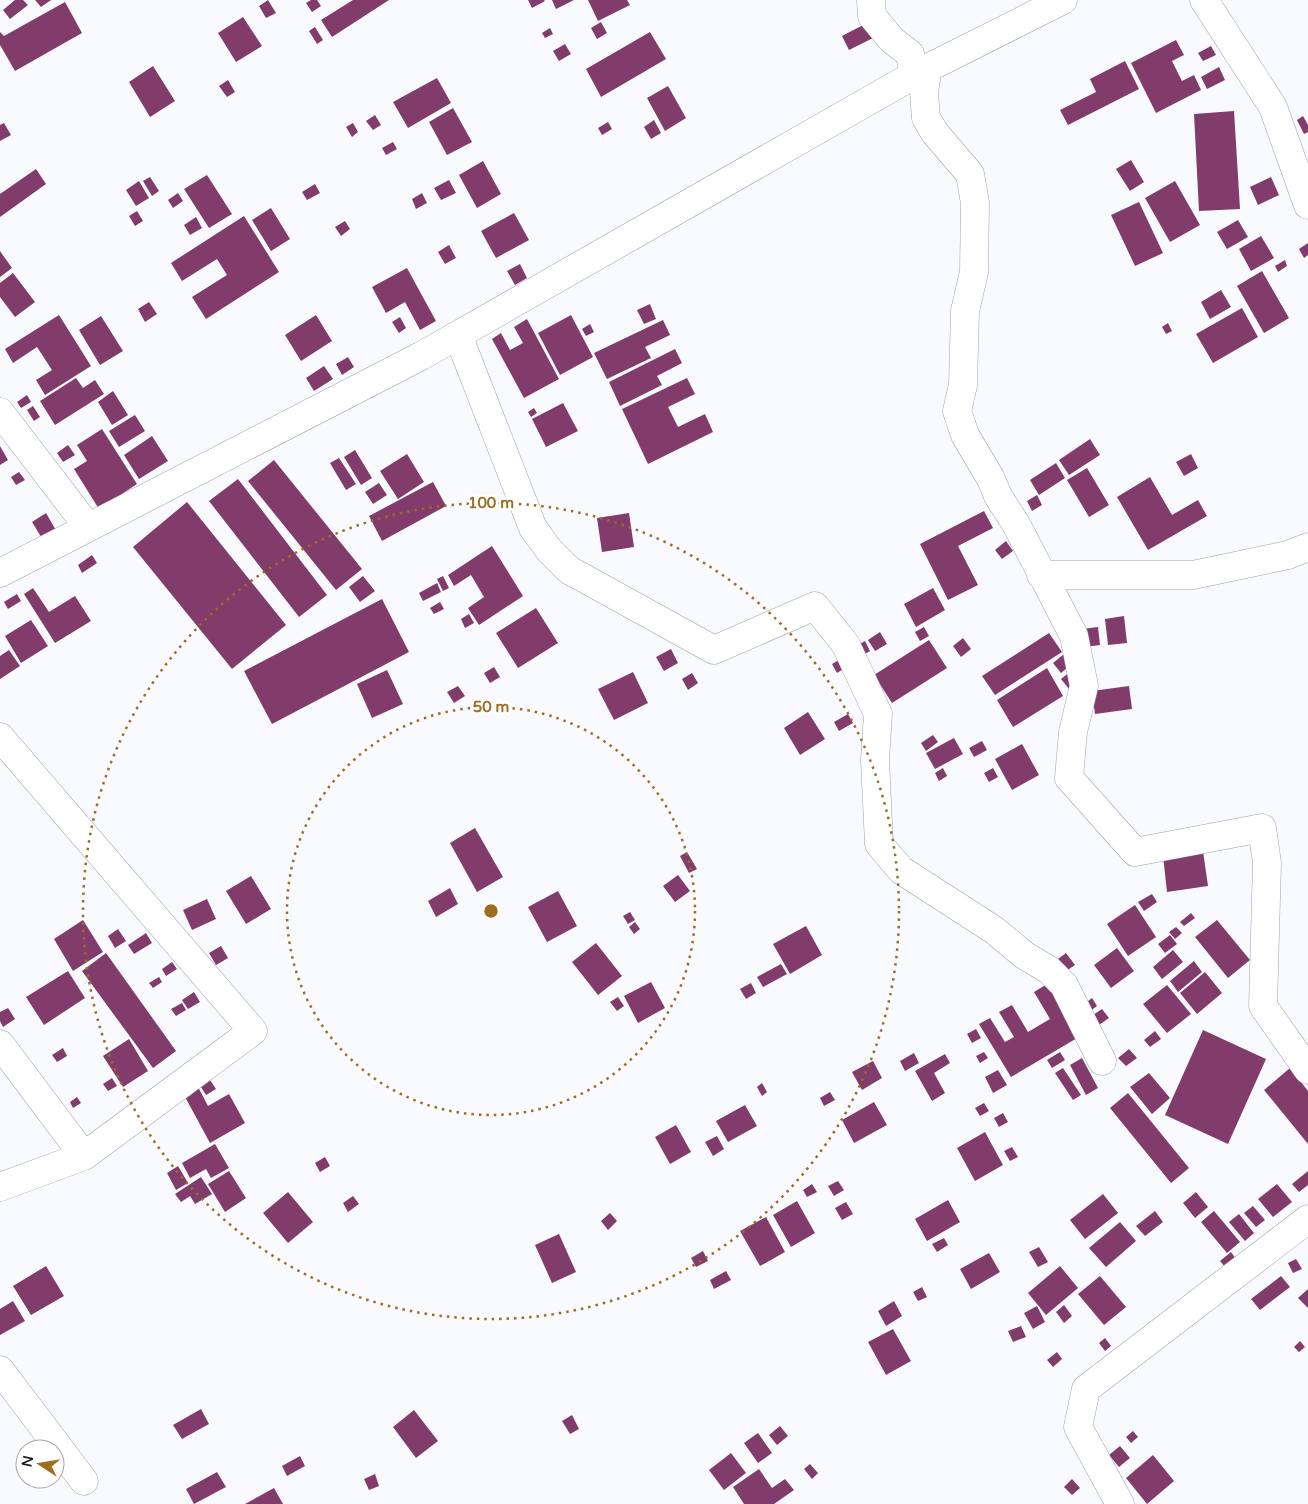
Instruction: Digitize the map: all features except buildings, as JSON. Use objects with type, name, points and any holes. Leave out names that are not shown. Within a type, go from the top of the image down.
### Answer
[{"type":"street","points":[[871,0],[872,16],[892,40],[910,54],[922,71],[926,118],[935,133],[970,174],[975,203],[974,272],[965,311],[963,385],[957,411],[965,436],[991,479],[998,496],[1016,524],[1074,636],[1084,686],[1073,732],[1069,778],[1135,852],[1262,828],[1267,863],[1263,1006],[1308,1070]]},
{"type":"street","points":[[0,573],[421,356],[922,71],[1063,0]]},
{"type":"street","points":[[1204,0],[1273,108],[1308,205]]},
{"type":"street","points":[[458,335],[533,528],[549,550],[569,570],[714,650],[815,606],[846,645],[878,714],[876,760],[879,844],[901,870],[994,930],[1024,955],[1049,970],[1064,985],[1102,1061]]},
{"type":"street","points":[[0,412],[88,527]]},
{"type":"street","points":[[1041,575],[1192,575],[1288,555],[1308,547]]},
{"type":"street","points":[[0,737],[253,1031],[84,1156],[0,1187]]},
{"type":"street","points":[[0,1044],[84,1156]]},
{"type":"street","points":[[1120,1504],[1078,1427],[1086,1389],[1308,1220]]},
{"type":"street","points":[[0,1370],[84,1481]]}]
